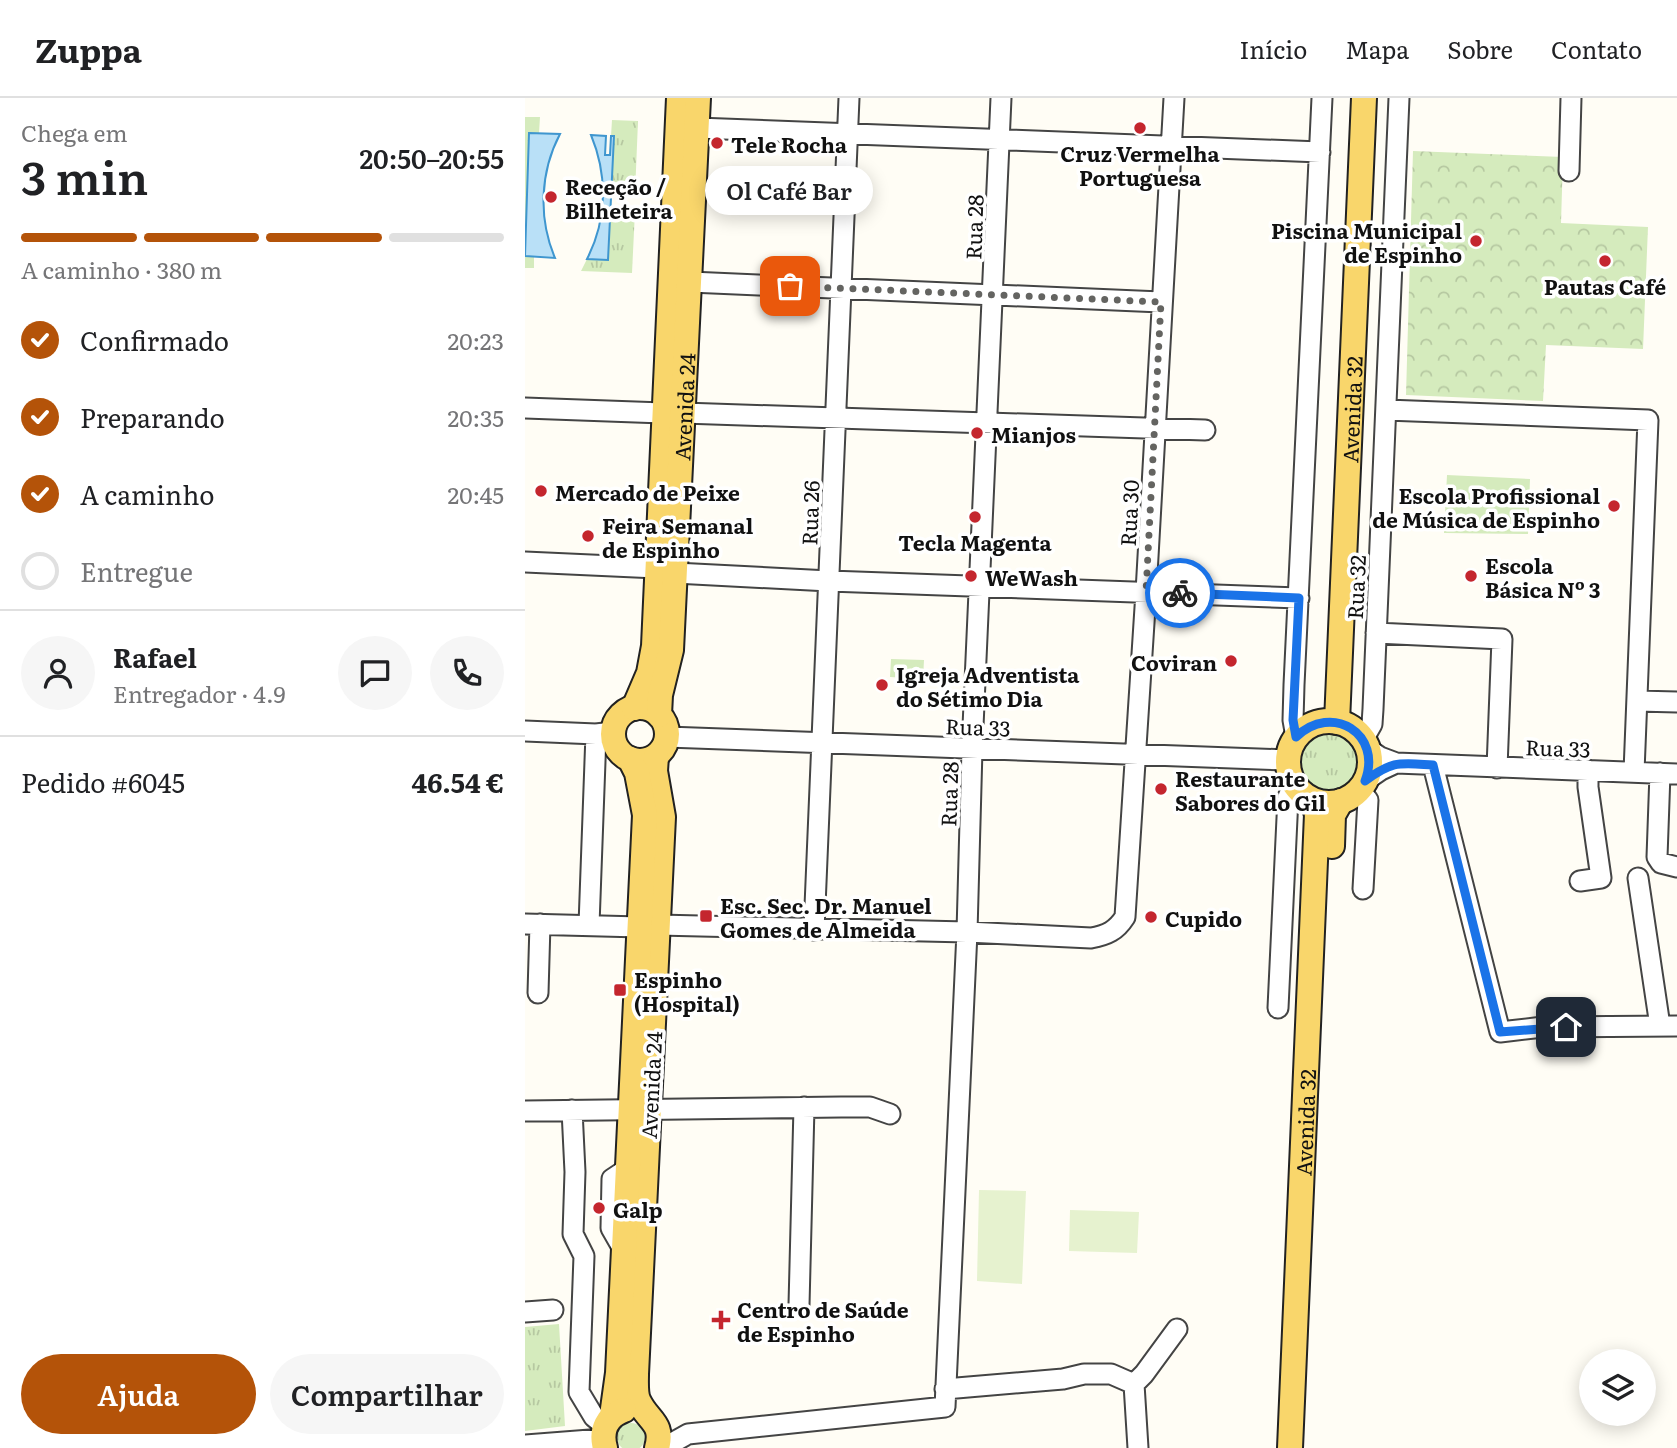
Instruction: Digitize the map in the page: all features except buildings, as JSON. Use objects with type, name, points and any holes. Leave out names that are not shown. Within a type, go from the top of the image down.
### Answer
[{"type":"main road","name":"Avenida 24","points":[[653,1428],[637,1399],[640,1109],[649,926],[663,817],[655,771],[661,736],[660,695],[671,650],[666,571],[673,413],[679,98]]},
{"type":"main road","name":"Avenida 24","points":[[673,413],[689,282],[698,98]]},
{"type":"main road","name":"Avenida 32","points":[[1329,722],[1350,98]]},
{"type":"main road","name":"Avenida 32","points":[[1329,722],[1364,98]]},
{"type":"main road","name":"Avenida 24","points":[[649,926],[645,815],[637,773],[630,759],[617,749],[605,733],[619,717],[634,708],[649,673],[666,571]]},
{"type":"main road","points":[[630,759],[648,760],[661,736],[651,710],[634,708]]},
{"type":"main road","points":[[1329,722],[1347,725],[1365,744],[1370,759],[1355,790],[1322,803],[1303,792],[1289,773],[1292,748],[1311,725],[1329,722]]},
{"type":"main road","name":"Avenida 32","points":[[1306,1448],[1333,815],[1355,790]]},
{"type":"main road","name":"Avenida 32","points":[[1290,1448],[1317,814],[1303,792]]},
{"type":"main road","name":"Avenida 24","points":[[606,1432],[618,1373],[627,1169],[640,1109]]},
{"type":"main road","points":[[606,1432],[631,1409],[653,1428]]},
{"type":"street","name":"Rua 26","points":[[814,929],[849,98]]},
{"type":"street","name":"Rua 28","points":[[945,1398],[1001,98]]},
{"type":"street","name":"Rua 30","points":[[967,932],[1091,938],[1107,935],[1118,927],[1125,917],[1174,98]]},
{"type":"street","points":[[1292,748],[1322,98]]},
{"type":"street","name":"Rua 32","points":[[1365,744],[1372,724],[1399,98]]},
{"type":"street","points":[[1569,171],[1571,98]]},
{"type":"street","points":[[697,128],[1320,152]]},
{"type":"street","points":[[689,282],[1161,302]]},
{"type":"street","points":[[525,408],[1205,430]]},
{"type":"street","points":[[1386,410],[1648,420],[1634,772]]},
{"type":"street","points":[[525,562],[829,581],[1299,598]]},
{"type":"street","points":[[1376,634],[1503,639],[1497,768]]},
{"type":"street","points":[[1637,701],[1677,702]]},
{"type":"street","points":[[525,731],[605,733],[589,925]]},
{"type":"street","name":"Rua 33","points":[[661,736],[1136,754],[1292,748]]},
{"type":"street","name":"Rua 33","points":[[1365,744],[1380,757],[1396,763],[1669,774]]},
{"type":"street","points":[[1363,889],[1368,800],[1355,790],[1381,769],[1396,763]]},
{"type":"street","points":[[1433,765],[1500,1032],[1543,1027],[1668,1026],[1638,878]]},
{"type":"street","points":[[1580,881],[1601,878],[1588,771]]},
{"type":"street","points":[[1669,774],[1657,857],[1661,863],[1677,867]]},
{"type":"street","points":[[1278,1008],[1288,797],[1303,792]]},
{"type":"street","points":[[538,993],[532,924],[967,932]]},
{"type":"street","points":[[799,1304],[804,1107]]},
{"type":"street","points":[[525,1111],[870,1107],[890,1114]]},
{"type":"street","points":[[525,1445],[606,1432],[579,1392],[584,1255],[573,1234],[575,1172],[572,1110]]},
{"type":"street","points":[[525,1312],[553,1310]]},
{"type":"street","points":[[1134,1384],[1145,1374],[1177,1329]]},
{"type":"street","points":[[653,1428],[688,1434],[945,1398],[1084,1374],[1111,1374],[1134,1384]]},
{"type":"street","points":[[1134,1384],[1138,1448]]},
{"type":"street","points":[[663,1448],[688,1434]]},
{"type":"green space","points":[[525,117],[540,117],[539,133],[529,133],[525,256]]},
{"type":"green space","points":[[612,120],[638,121],[635,194],[611,193],[614,137],[611,136]]},
{"type":"green space","points":[[1413,151],[1563,157],[1561,223],[1648,227],[1643,349],[1546,345],[1543,401],[1406,395]]},
{"type":"green space","points":[[611,209],[635,211],[632,273],[581,271],[587,259],[608,260]]},
{"type":"green space","points":[[525,256],[534,257],[534,268],[525,268]]},
{"type":"green space","points":[[1447,475],[1530,479],[1528,534],[1444,533]]},
{"type":"green space","points":[[891,659],[924,660],[923,679],[890,677]]},
{"type":"green space","points":[[1327,732],[1349,741],[1358,763],[1349,785],[1327,794],[1305,785],[1296,763],[1305,741]]},
{"type":"green space","points":[[979,1190],[1026,1191],[1022,1284],[977,1281]]},
{"type":"green space","points":[[1070,1210],[1139,1212],[1137,1253],[1069,1251]]},
{"type":"green space","points":[[559,1324],[565,1426],[525,1431],[525,1327]]},
{"type":"green space","points":[[626,1424],[636,1424],[644,1432],[644,1442],[638,1449],[624,1449],[618,1442],[618,1432]]},
{"type":"water","points":[[529,133],[560,134],[548,164],[544,195],[546,227],[555,258],[525,256]]},
{"type":"water","points":[[591,135],[606,136],[605,155],[610,155],[611,136],[614,136],[608,260],[587,259],[598,229],[603,198],[597,150]]},
{"type":"way so far","points":[[790,286],[1161,302],[1146,592],[1180,593]]},
{"type":"place","name":"Cruz Vermelha Portuguesa","points":[[1140,128]]},
{"type":"place","name":"Tele Rocha","points":[[717,143]]},
{"type":"place","name":"Receção / Bilheteira","points":[[551,197]]},
{"type":"place","name":"Piscina Municipal de Espinho","points":[[1476,241]]},
{"type":"place","name":"Pautas Café","points":[[1605,261]]},
{"type":"place","name":"Ol Café Bar","points":[[790,286]]},
{"type":"place","name":"Mianjos","points":[[977,433]]},
{"type":"place","name":"Mercado de Peixe","points":[[541,491]]},
{"type":"place","name":"Escola Profissional de Música de Espinho","points":[[1614,506]]},
{"type":"place","name":"Tecla Magenta","points":[[975,517]]},
{"type":"place","name":"Feira Semanal de Espinho","points":[[588,536]]},
{"type":"place","name":"WeWash","points":[[971,576]]},
{"type":"place","name":"Escola Básica Nº 3","points":[[1471,576]]},
{"type":"place","name":"Coviran","points":[[1231,661]]},
{"type":"place","name":"Igreja Adventista do Sétimo Dia","points":[[882,685]]},
{"type":"place","name":"Restaurante Sabores do Gil","points":[[1161,789]]},
{"type":"place","name":"Esc. Sec. Dr. Manuel Gomes de Almeida","points":[[706,916]]},
{"type":"place","name":"Cupido","points":[[1151,917]]},
{"type":"place","name":"Espinho (Hospital)","points":[[620,990]]},
{"type":"place","name":"Galp","points":[[599,1208]]},
{"type":"place","name":"Centro de Saúde de Espinho","points":[[721,1320]]},
{"type":"route","points":[[1180,593],[1299,598],[1293,720],[1296,737],[1311,725],[1321,722],[1347,725],[1363,740],[1367,748],[1370,759],[1365,781],[1381,769],[1396,763],[1433,765],[1500,1032],[1566,1027]]}]
